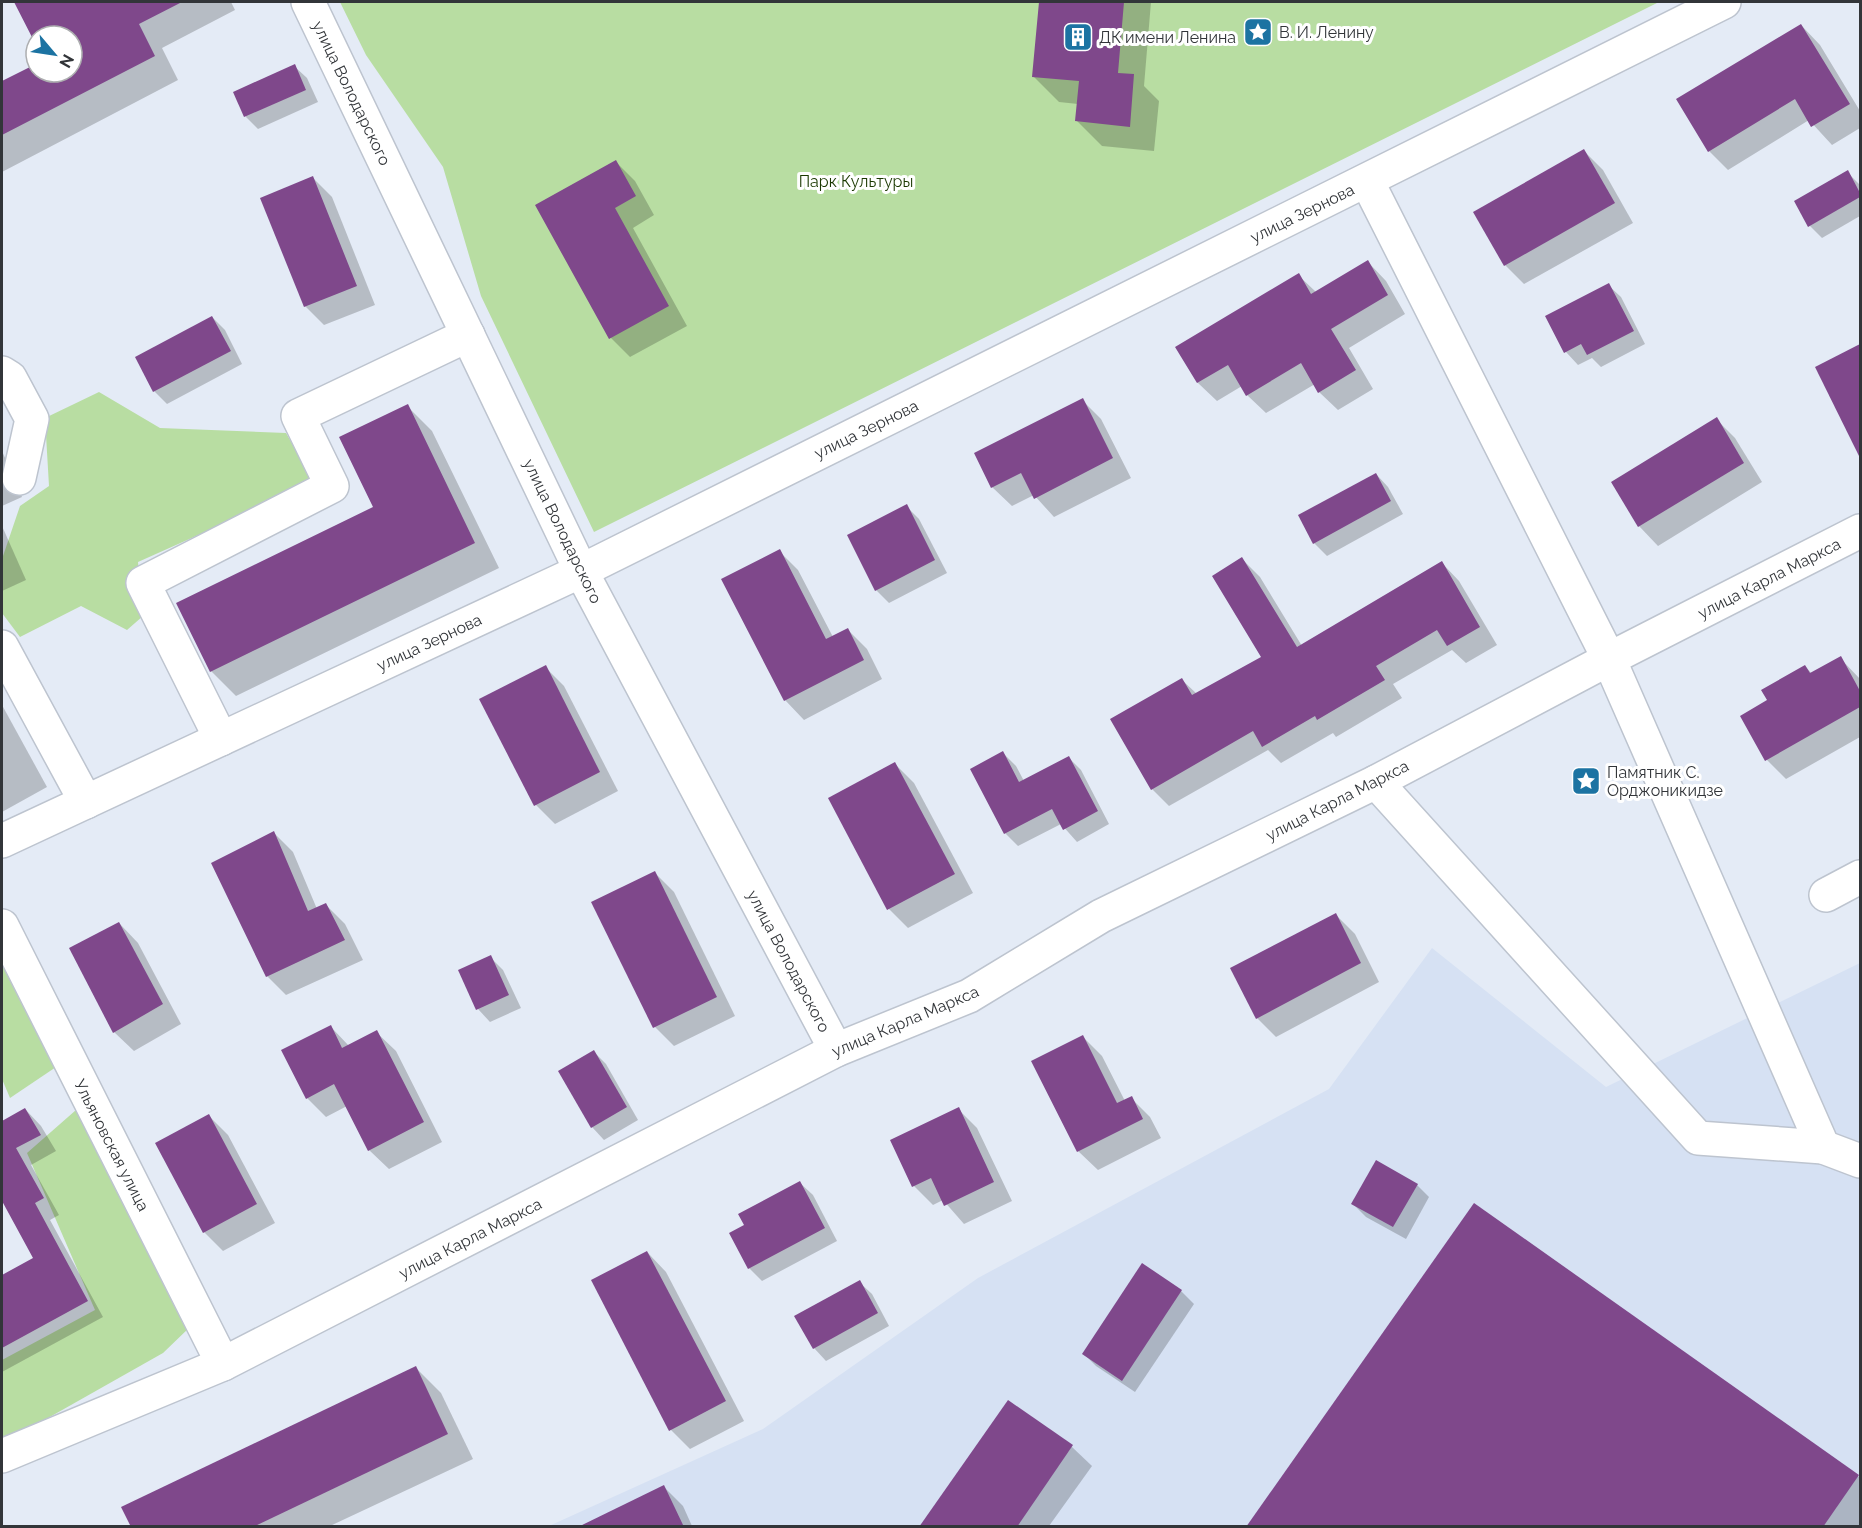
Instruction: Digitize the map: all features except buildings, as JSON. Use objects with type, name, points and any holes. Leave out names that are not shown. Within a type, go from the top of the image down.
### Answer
[{"type":"street","name":"улица Володарского","points":[[308,2],[581,571],[836,1050]]},
{"type":"street","name":"улица Зернова","points":[[2,841],[581,571],[1724,2]]},
{"type":"street","points":[[1367,181],[1609,659],[1823,1147]]},
{"type":"street","points":[[221,739],[143,583],[332,486],[298,416],[468,335]]},
{"type":"street","points":[[2,373],[10,378],[32,419],[18,478]]},
{"type":"street","name":"улица Карла Маркса","points":[[2,1456],[223,1364],[836,1050],[969,996],[1101,916],[1376,782],[1609,659],[1860,531]]},
{"type":"street","points":[[2,647],[86,802]]},
{"type":"street","points":[[1376,782],[1698,1138],[1823,1147],[1860,1161]]},
{"type":"street","points":[[1826,895],[1860,877]]},
{"type":"street","name":"Ульяновская улица","points":[[2,926],[223,1364]]},
{"type":"shaded area","points":[[1432,948],[1606,1087],[1860,963],[1860,1526],[549,1526],[763,1429],[978,1278],[1329,1089]]},
{"type":"green space","name":"Парк Культуры","points":[[340,2],[1659,2],[594,532],[481,296],[443,167],[366,55]]},
{"type":"green space","points":[[99,392],[160,428],[286,433],[315,483],[138,562],[143,616],[127,630],[81,606],[20,637],[2,613],[2,559],[20,506],[49,486],[45,418]]},
{"type":"green space","points":[[2,961],[62,1063],[10,1098],[2,1079]]},
{"type":"green space","points":[[76,1110],[190,1327],[163,1353],[2,1444],[2,1360],[95,1310],[27,1153]]},
{"type":"place","name":"В. И. Ленину","points":[[1258,32]]},
{"type":"place","name":"ДК имени Ленина","points":[[1078,37]]},
{"type":"place","name":"Памятник С. Орджоникидзе","points":[[1586,781]]}]
